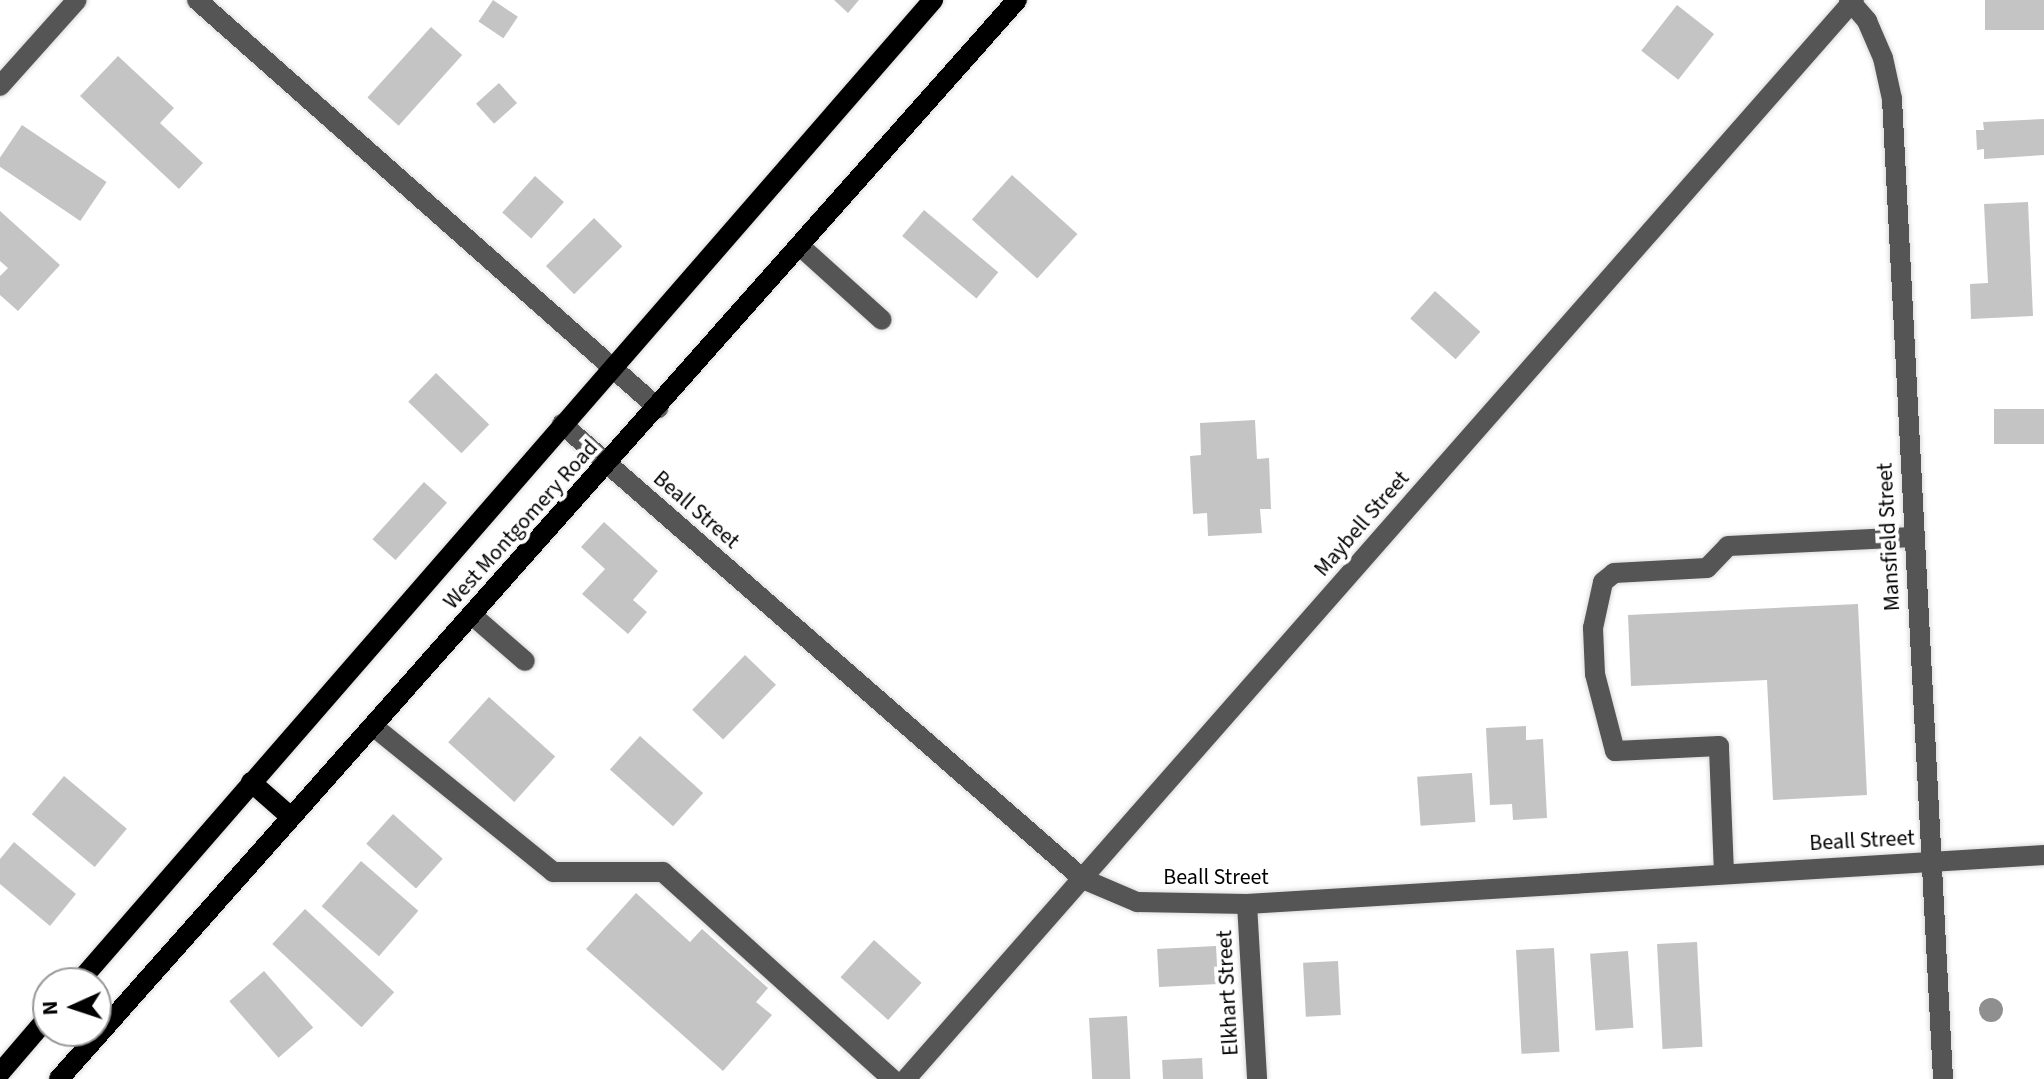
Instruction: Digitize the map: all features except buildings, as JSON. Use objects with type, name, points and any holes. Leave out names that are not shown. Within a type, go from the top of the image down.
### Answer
[{"type":"main road","name":"West Montgomery Road","points":[[92,967],[611,366],[933,0]]},
{"type":"main road","name":"West Montgomery Road","points":[[59,1079],[658,408],[1012,2]]},
{"type":"main road","points":[[251,782],[291,817]]},
{"type":"main road","points":[[0,1073],[32,1036]]},
{"type":"street","points":[[0,86],[77,0]]},
{"type":"street","points":[[197,0],[658,408]]},
{"type":"street","name":"Mansfield Street","points":[[1852,1],[1867,21],[1883,58],[1892,99],[1943,1079]]},
{"type":"street","name":"Maybell Street","points":[[906,1079],[1852,1]]},
{"type":"street","points":[[800,246],[882,320]]},
{"type":"street","name":"Beall Street","points":[[562,424],[1083,879],[1137,902],[1247,904],[2044,855]]},
{"type":"street","points":[[1724,873],[1719,746],[1615,751],[1595,674],[1593,628],[1603,582],[1614,573],[1707,568],[1728,546],[1913,537]]},
{"type":"street","points":[[472,615],[525,661]]},
{"type":"street","points":[[373,726],[553,872],[663,872],[892,1079]]},
{"type":"street","name":"Elkhart Street","points":[[1247,904],[1257,1079]]}]
